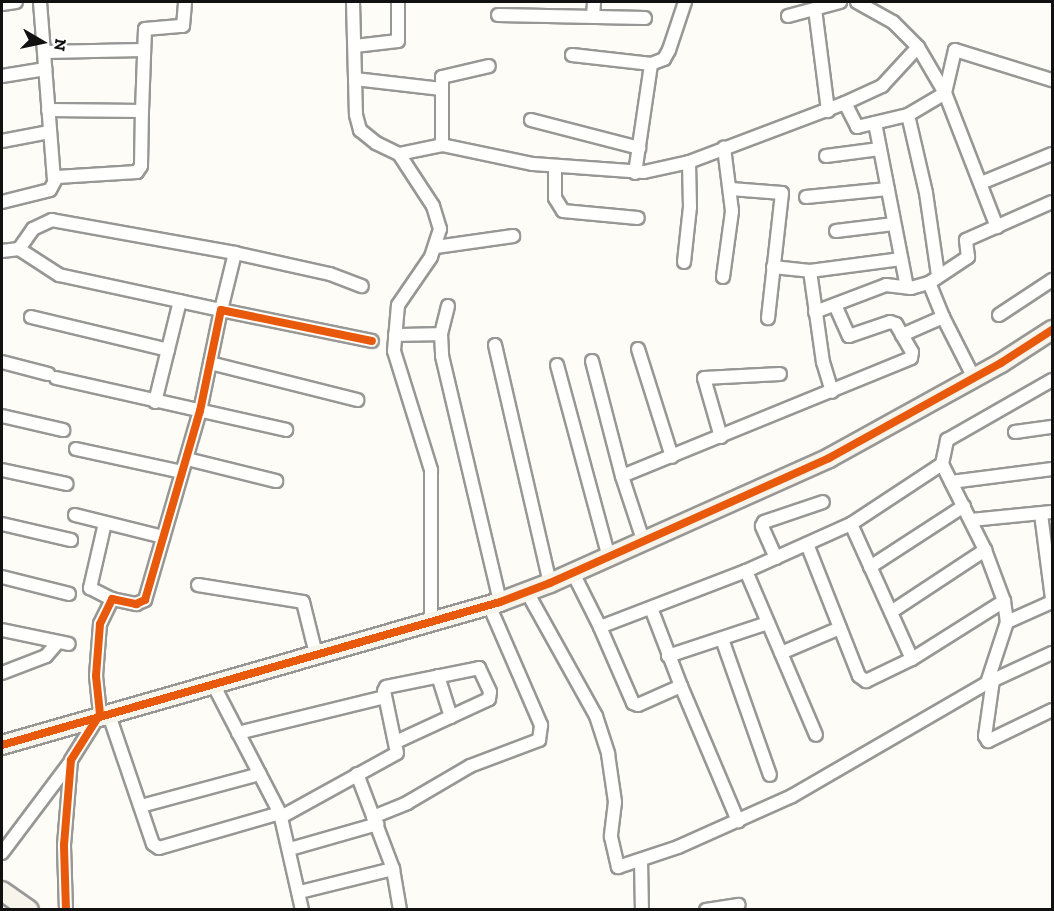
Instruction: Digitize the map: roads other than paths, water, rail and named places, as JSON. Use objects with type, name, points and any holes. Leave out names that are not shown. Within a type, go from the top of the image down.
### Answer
[{"type":"street","points":[[2,4],[16,2]]},
{"type":"street","points":[[2,202],[50,190],[54,178],[40,2]]},
{"type":"street","points":[[54,178],[137,172],[141,166],[142,50],[145,29],[183,26],[185,2]]},
{"type":"street","points":[[353,2],[356,115],[360,130],[376,143],[399,154],[433,206],[440,229],[434,252],[398,305],[395,335],[397,368],[420,424],[431,470],[431,622]]},
{"type":"street","points":[[355,46],[398,41],[398,2]]},
{"type":"street","points":[[593,17],[594,2]]},
{"type":"street","points":[[572,55],[651,64],[664,59],[669,51],[685,2]]},
{"type":"street","points":[[788,16],[840,2]]},
{"type":"street","points":[[857,2],[893,21],[918,47],[945,93],[997,227]]},
{"type":"street","points":[[815,9],[828,111]]},
{"type":"street","points":[[498,15],[645,18]]},
{"type":"street","points":[[399,154],[442,145],[555,166],[639,172],[659,170],[689,162],[828,111],[882,86],[918,47]]},
{"type":"street","points":[[44,52],[142,50]]},
{"type":"street","points":[[845,103],[855,126],[908,116],[945,93],[955,50],[1053,80]]},
{"type":"street","points":[[639,172],[639,148],[651,64]]},
{"type":"street","points":[[442,145],[441,89],[445,73],[489,66]]},
{"type":"street","points":[[2,76],[45,69]]},
{"type":"street","points":[[356,79],[441,89]]},
{"type":"street","points":[[48,110],[142,111]]},
{"type":"street","points":[[908,116],[926,193],[934,279],[943,317],[974,378]]},
{"type":"street","points":[[531,120],[639,148]]},
{"type":"street","points":[[875,123],[907,287]]},
{"type":"street","points":[[2,141],[49,132]]},
{"type":"street","points":[[723,278],[731,189],[724,148]]},
{"type":"street","points":[[826,156],[880,149]]},
{"type":"street","points":[[981,183],[1053,154]]},
{"type":"street","points":[[684,262],[690,207],[689,162]]},
{"type":"street","points":[[555,166],[555,198],[563,211],[638,218]]},
{"type":"street","points":[[731,189],[782,193],[768,318]]},
{"type":"street","points":[[806,197],[888,189]]},
{"type":"street","points":[[815,312],[886,285],[907,287],[934,279],[968,257],[966,240],[1053,202]]},
{"type":"street","points":[[362,286],[330,274],[235,253],[62,221],[33,229],[9,250],[48,272],[372,341]]},
{"type":"street","points":[[836,231],[894,224]]},
{"type":"street","points":[[434,252],[513,236]]},
{"type":"street","points":[[105,522],[90,588],[112,599],[142,604],[200,411],[235,253]]},
{"type":"street","points":[[773,267],[810,271],[901,259]]},
{"type":"street","points":[[810,271],[815,312],[832,392]]},
{"type":"street","points":[[999,315],[1053,280]]},
{"type":"street","points":[[154,402],[180,301]]},
{"type":"street","points":[[622,476],[911,358],[912,352],[896,324],[890,322],[849,336],[835,305]]},
{"type":"street","points":[[290,849],[375,820],[470,766],[539,740],[541,725],[495,604],[455,416],[441,334],[448,306]]},
{"type":"street","points":[[31,317],[168,350]]},
{"type":"street","points":[[902,335],[943,317]]},
{"type":"street","points":[[2,745],[104,713],[495,604],[550,584],[829,458],[974,378],[1053,330]]},
{"type":"street","points":[[395,335],[441,334]]},
{"type":"street","points":[[495,345],[550,584]]},
{"type":"street","points":[[638,349],[672,457]]},
{"type":"street","points":[[592,361],[622,476],[644,543]]},
{"type":"street","points":[[2,362],[154,402],[286,430]]},
{"type":"street","points":[[210,363],[357,400]]},
{"type":"street","points":[[557,365],[609,558]]},
{"type":"street","points":[[721,437],[705,378],[780,374]]},
{"type":"street","points":[[1053,380],[947,440],[942,464],[985,550],[1004,601],[1007,622],[990,681],[985,736],[988,741],[1053,710]]},
{"type":"street","points":[[2,416],[63,430]]},
{"type":"street","points":[[1015,432],[1053,428]]},
{"type":"street","points":[[76,449],[182,472]]},
{"type":"street","points":[[187,459],[276,480]]},
{"type":"street","points":[[600,627],[746,571],[851,524],[942,464]]},
{"type":"street","points":[[951,482],[1053,469]]},
{"type":"street","points":[[2,470],[67,484]]},
{"type":"street","points":[[776,558],[762,526],[764,522],[823,502]]},
{"type":"street","points":[[870,567],[964,506]]},
{"type":"street","points":[[971,520],[1047,513],[1053,600],[1007,622]]},
{"type":"street","points":[[75,515],[163,537]]},
{"type":"street","points":[[2,524],[71,540]]},
{"type":"street","points":[[851,524],[912,658]]},
{"type":"street","points":[[807,544],[859,676],[867,681],[912,658],[1004,601]]},
{"type":"street","points":[[891,612],[985,550]]},
{"type":"street","points":[[746,571],[816,735]]},
{"type":"street","points":[[573,573],[600,627],[633,703],[638,705],[681,686]]},
{"type":"street","points":[[2,577],[69,594]]},
{"type":"street","points":[[198,585],[303,602],[315,654]]},
{"type":"street","points":[[527,592],[596,716],[610,764],[615,802],[611,837],[618,867],[738,821],[792,796],[990,681],[1053,653]]},
{"type":"street","points":[[112,599],[100,624],[96,646],[104,713],[141,806],[153,844],[165,849],[280,815],[396,754],[396,742],[385,697],[386,687],[477,667],[490,692],[487,701],[396,742]]},
{"type":"street","points":[[651,608],[668,656],[738,821]]},
{"type":"street","points":[[668,656],[768,623]]},
{"type":"street","points":[[781,653],[840,628]]},
{"type":"street","points":[[2,630],[64,643],[46,656],[2,673]]},
{"type":"street","points":[[722,639],[770,775]]},
{"type":"street","points":[[438,676],[451,717]]},
{"type":"street","points":[[213,684],[280,815],[290,849],[302,909]]},
{"type":"street","points":[[238,733],[385,697]]},
{"type":"street","points":[[2,853],[72,760],[86,736],[104,713]]},
{"type":"street","points":[[66,909],[64,844],[72,760]]},
{"type":"street","points":[[141,806],[260,774]]},
{"type":"street","points":[[357,774],[393,869],[400,909]]},
{"type":"street","points":[[640,860],[642,909]]},
{"type":"street","points":[[300,892],[393,869]]},
{"type":"street","points":[[2,891],[29,909]]},
{"type":"street","points":[[706,909],[739,905]]},
{"type":"street","points":[[2,906],[6,909]]}]
